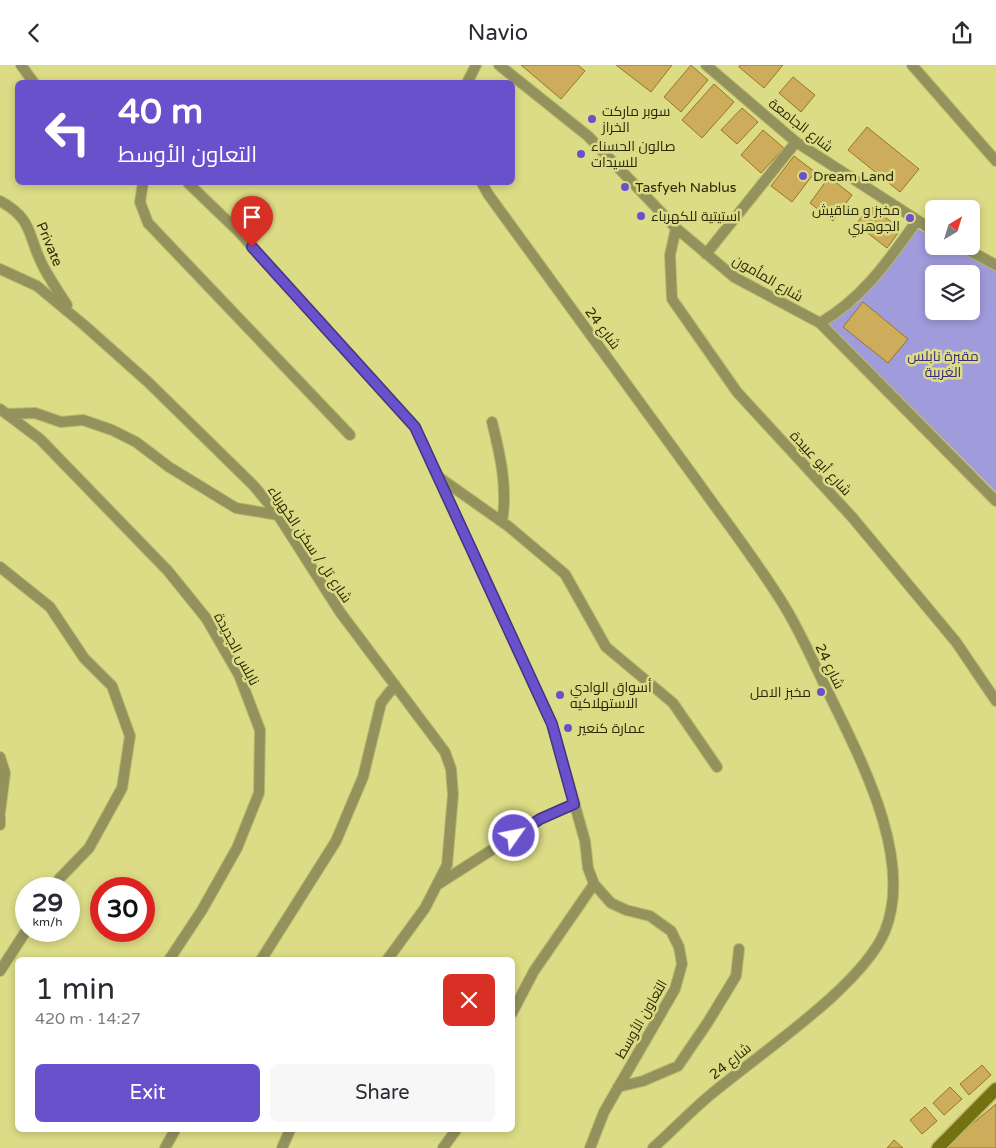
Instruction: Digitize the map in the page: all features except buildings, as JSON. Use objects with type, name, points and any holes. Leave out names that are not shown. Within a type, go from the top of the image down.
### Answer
[{"type":"street","points":[[22,65],[32,80]]},
{"type":"street","points":[[468,80],[476,65]]},
{"type":"street","name":"شارع المأمون","points":[[499,65],[588,136],[676,228],[734,277],[820,323],[996,501]]},
{"type":"street","points":[[912,65],[996,161]]},
{"type":"street","name":"شارع الجامعة","points":[[714,67],[796,142],[925,226]]},
{"type":"street","points":[[706,254],[796,142]]},
{"type":"street","points":[[143,185],[140,201],[148,223],[350,435]]},
{"type":"street","name":"التعاون الأوسط","points":[[190,185],[239,232],[415,427],[552,724],[594,884],[611,903],[626,910],[650,915],[665,925],[676,939],[681,955],[681,972],[675,989],[604,1112],[590,1148]]},
{"type":"street","name":"شارع 24","points":[[483,185],[783,603],[873,787],[890,854],[894,885],[892,909],[884,933],[873,953],[855,974],[822,1005],[708,1097],[653,1148]]},
{"type":"street","name":"Private","points":[[0,201],[16,209],[27,223],[43,267],[67,305]]},
{"type":"street","points":[[820,323],[842,310],[883,269],[916,222]]},
{"type":"street","name":"شارع أبو عبيدة","points":[[676,228],[670,255],[672,299],[736,392],[858,524],[956,641],[996,701]]},
{"type":"street","points":[[978,255],[996,265]]},
{"type":"street","name":"شارع تل / سكن الكهرباء","points":[[0,269],[18,276],[42,290],[116,353],[237,467],[278,515],[327,595],[442,747],[451,769],[453,803],[450,845],[446,865],[438,885],[417,920],[389,957]]},
{"type":"street","points":[[3,412],[35,413],[61,422],[82,420],[112,430],[136,442],[169,467],[236,508],[278,515]]},
{"type":"street","name":"نابلس الجديدة","points":[[3,412],[40,439],[179,584],[206,618],[239,675],[260,730],[259,793],[237,848],[202,910],[171,957]]},
{"type":"street","points":[[492,422],[503,474],[505,504],[502,521]]},
{"type":"street","points":[[438,477],[502,521],[569,578],[606,647],[673,703],[717,767]]},
{"type":"street","points":[[0,567],[50,607],[84,658],[112,686],[130,736],[122,788],[89,847],[61,877]]},
{"type":"street","points":[[263,957],[336,841],[363,777],[381,703],[395,685]]},
{"type":"street","points":[[0,757],[5,773],[0,825]]},
{"type":"street","points":[[438,885],[540,819],[574,804]]},
{"type":"street","points":[[515,1007],[534,971],[594,884]]},
{"type":"street","points":[[0,971],[19,942]]},
{"type":"street","points":[[618,1087],[643,1081],[678,1066],[736,976],[739,949]]},
{"type":"street","points":[[938,1148],[996,1089]]},
{"type":"street","points":[[165,1148],[174,1132]]},
{"type":"street","points":[[282,1148],[289,1132]]},
{"type":"street","points":[[443,1148],[455,1132]]},
{"type":"green space","name":"مقبرة نابلس الغربية","points":[[916,228],[925,232],[925,255],[969,255],[996,269],[996,492],[828,323],[854,304],[887,268]]},
{"type":"place","name":"سوبر ماركت الخراز","points":[[592,119]]},
{"type":"place","name":"صالون الحسناء للسيدات","points":[[581,154]]},
{"type":"place","name":"Dream Land","points":[[803,176]]},
{"type":"place","name":"Tasfyeh Nablus","points":[[625,187]]},
{"type":"place","name":"استيتية للكهرباء","points":[[641,216]]},
{"type":"place","name":"مخبز و مناقيش الجوهري","points":[[910,218]]},
{"type":"place","name":"مخبز الامل","points":[[821,692]]},
{"type":"place","name":"أسواق الوادي الاستهلاكيه","points":[[560,695]]},
{"type":"place","name":"عمارة كنعير","points":[[568,728]]},
{"type":"route","points":[[252,247],[415,427],[552,724],[574,804],[540,819],[514,836]]}]
